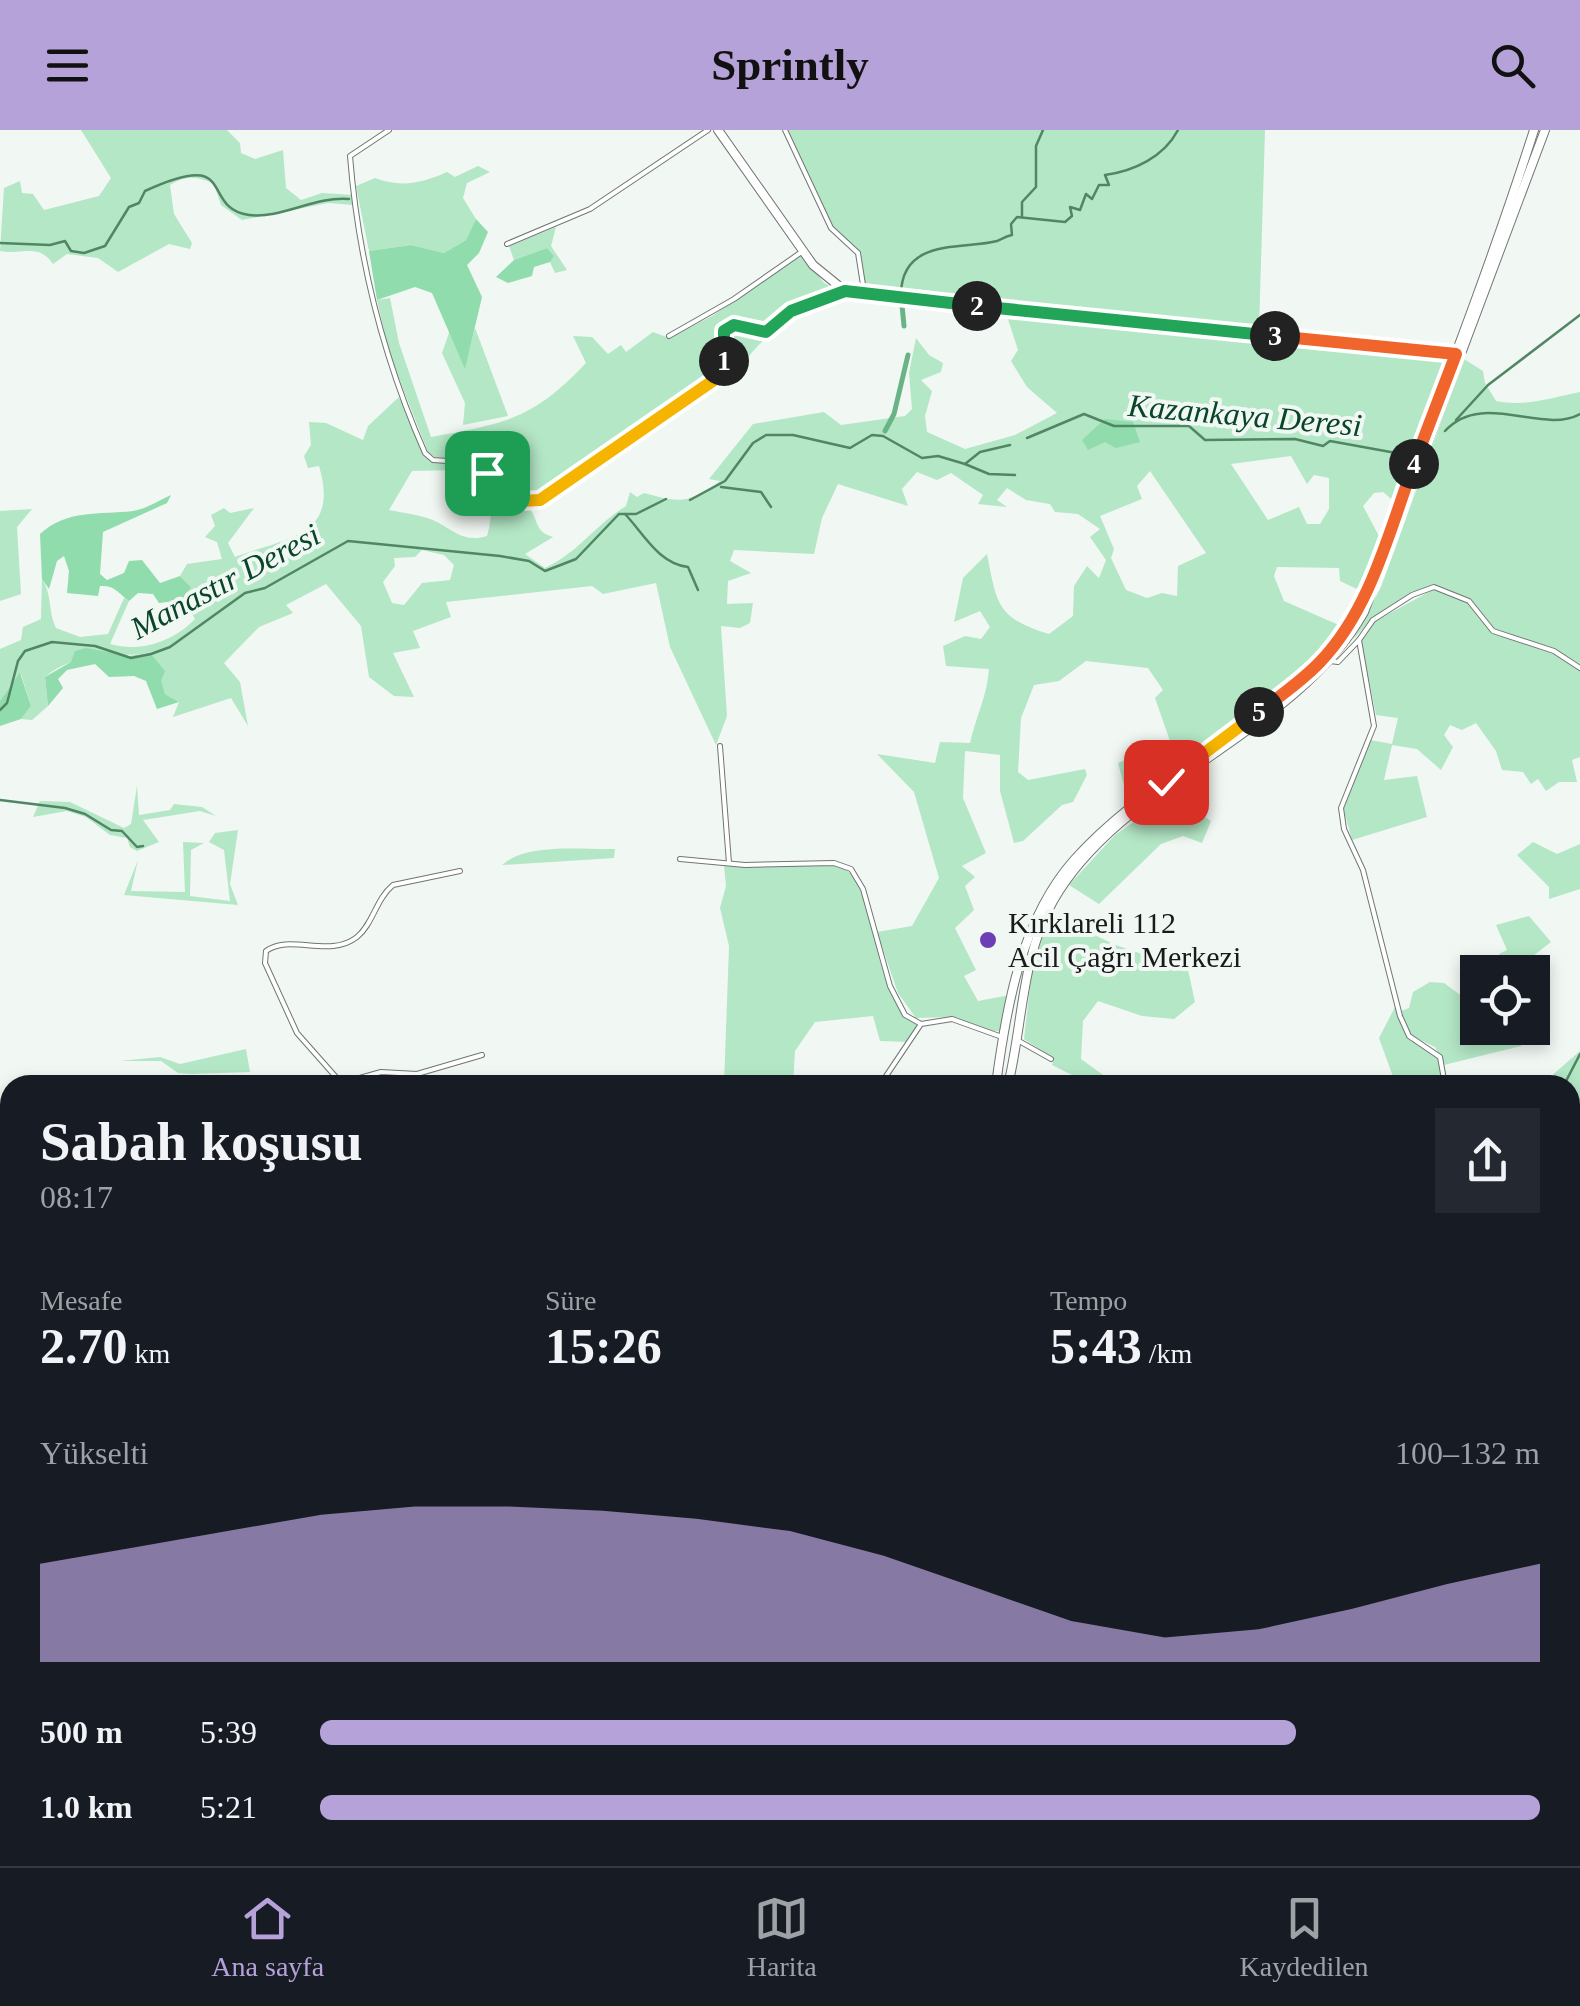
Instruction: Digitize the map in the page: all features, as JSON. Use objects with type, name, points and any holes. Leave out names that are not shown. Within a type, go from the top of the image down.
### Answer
[{"type":"main road","points":[[718,130],[803,251],[826,279],[845,291],[1456,354]]},
{"type":"main road","points":[[1010,1075],[1038,934],[1074,869],[1107,836],[1293,694],[1330,661],[1370,601],[1534,130]]},
{"type":"main road","points":[[997,1075],[1002,1036],[1035,922],[1072,862],[1104,831],[1299,682],[1338,641],[1366,593],[1545,130]]},
{"type":"main road","points":[[1002,1036],[1012,1030],[1018,1040]]},
{"type":"main road","points":[[1002,1036],[1007,1046],[1018,1040]]},
{"type":"street","points":[[390,130],[350,156],[378,325],[399,389],[425,454],[433,460],[478,463],[496,483],[526,503],[555,491],[724,372],[724,331],[744,324],[766,332],[791,311],[845,291]]},
{"type":"street","points":[[508,244],[590,209],[708,130]]},
{"type":"street","points":[[785,130],[831,228],[858,253],[865,295]]},
{"type":"street","points":[[669,336],[734,299],[803,251]]},
{"type":"street","points":[[1330,661],[1338,662],[1373,620],[1412,594],[1434,588],[1469,601],[1494,631],[1554,651],[1580,668]]},
{"type":"street","points":[[1359,640],[1374,726],[1341,808],[1344,828],[1363,870],[1400,1016],[1409,1036],[1440,1057],[1443,1075]]},
{"type":"street","points":[[720,746],[729,863]]},
{"type":"street","points":[[680,859],[834,863],[851,869],[863,889],[890,986],[904,1014],[922,1024],[952,1019],[1002,1036]]},
{"type":"street","points":[[334,1075],[297,1033],[265,963],[266,952],[277,946],[339,945],[358,936],[393,885],[460,872]]},
{"type":"street","points":[[887,1075],[922,1024]]},
{"type":"street","points":[[1018,1040],[1051,1059]]},
{"type":"street","points":[[371,1075],[416,1074],[482,1055]]},
{"type":"green space","points":[[81,130],[227,130],[240,143],[241,153],[255,159],[283,150],[286,188],[301,200],[322,193],[354,195],[354,205],[328,203],[242,220],[221,205],[214,184],[187,178],[170,185],[174,214],[192,243],[190,249],[169,244],[118,272],[98,258],[67,254],[53,264],[36,252],[0,251],[4,188],[20,181],[22,193],[33,194],[44,210],[99,196],[111,178]]},
{"type":"green space","points":[[787,130],[1265,130],[1259,330],[866,293],[859,253],[831,225]]},
{"type":"green space","points":[[478,166],[490,172],[467,183],[463,198],[476,219],[466,240],[444,253],[411,245],[369,251],[356,186],[375,178],[403,183],[447,172],[455,177]]},
{"type":"green space","points":[[476,219],[488,232],[479,253],[467,265],[482,297],[465,369],[432,293],[415,287],[377,300],[369,251],[411,245],[444,253],[466,240]]},
{"type":"green space","points":[[556,227],[551,246],[567,270],[555,273],[550,262],[553,255],[547,248],[514,260],[509,246]]},
{"type":"green space","points":[[547,248],[554,256],[550,262],[534,267],[532,276],[508,283],[496,277],[514,260]]},
{"type":"green space","points":[[802,254],[824,283],[843,293],[800,312],[762,341],[742,365],[555,489],[528,501],[496,481],[479,462],[435,457],[428,452],[389,353],[377,300],[390,298],[399,343],[431,437],[499,422],[550,397],[586,363],[573,336],[592,337],[608,354],[621,345],[626,352],[653,332],[669,338],[712,316]]},
{"type":"green space","points":[[1006,313],[1417,351],[1450,360],[1395,502],[1383,492],[1374,493],[1363,506],[1380,538],[1359,590],[1340,581],[1339,568],[1277,567],[1274,576],[1284,601],[1341,626],[1293,679],[1257,709],[1200,753],[1197,745],[1176,745],[1166,763],[1139,772],[1125,789],[1118,763],[1170,741],[1155,698],[1163,690],[1148,668],[1086,661],[1059,681],[1034,685],[1021,718],[1018,772],[1028,780],[1085,769],[1087,775],[1073,802],[1062,805],[1023,841],[1014,843],[1000,791],[1000,755],[965,751],[963,798],[986,853],[962,866],[975,877],[965,886],[974,910],[955,928],[976,970],[964,976],[978,1001],[1010,995],[1001,1031],[982,1031],[952,1017],[916,1018],[898,993],[877,932],[912,926],[939,878],[914,792],[877,754],[935,763],[940,742],[970,743],[989,669],[946,666],[943,646],[965,636],[981,639],[990,627],[980,611],[954,622],[963,578],[987,554],[1002,607],[1019,622],[1049,634],[1073,616],[1074,586],[1087,566],[1099,578],[1106,560],[1090,537],[1100,529],[1078,514],[1055,512],[1050,504],[1026,500],[1007,488],[997,500],[1007,507],[978,504],[983,495],[951,473],[937,480],[917,472],[902,489],[908,506],[838,484],[822,518],[814,554],[734,550],[730,561],[751,573],[728,581],[727,604],[753,603],[750,623],[740,628],[721,626],[727,716],[716,745],[670,647],[656,583],[603,594],[592,586],[446,602],[451,617],[413,631],[420,648],[393,653],[414,697],[394,696],[369,677],[361,626],[326,584],[286,605],[293,613],[259,627],[224,663],[240,682],[248,726],[231,698],[173,717],[179,702],[165,694],[150,653],[82,659],[57,669],[45,677],[48,706],[32,720],[21,719],[31,706],[21,674],[0,701],[0,649],[21,640],[23,627],[41,619],[42,579],[56,628],[80,637],[108,634],[124,598],[129,601],[110,644],[145,646],[167,639],[195,619],[186,604],[191,587],[180,576],[187,564],[222,559],[217,542],[205,537],[215,526],[211,515],[224,508],[230,513],[254,508],[228,543],[235,557],[305,531],[316,521],[324,489],[319,466],[308,468],[304,456],[311,445],[309,422],[326,423],[363,440],[368,426],[399,397],[428,459],[478,465],[528,507],[539,528],[553,537],[525,554],[545,568],[626,506],[630,492],[637,497],[644,493],[684,499],[720,481],[709,479],[753,424],[824,412],[841,425],[905,416],[912,409],[909,373],[916,338],[929,355],[943,363],[941,372],[921,380],[932,391],[925,416],[927,432],[965,449],[1015,435],[1057,413],[1027,387],[1011,361],[1018,350]],"holes":[[[1291,456],[1307,484],[1314,475],[1329,478],[1329,509],[1320,524],[1307,524],[1299,507],[1268,520],[1231,464]],[[456,470],[476,479],[490,504],[487,536],[466,537],[432,520],[389,510],[412,471]],[[1150,471],[1206,553],[1178,566],[1177,596],[1162,593],[1147,598],[1126,590],[1111,558],[1114,549],[1100,516],[1142,499],[1137,486]],[[422,550],[444,555],[454,565],[450,580],[422,583],[404,605],[392,603],[383,582],[395,566],[394,558],[415,557]]]},
{"type":"green space","points":[[475,328],[508,416],[463,425],[465,403],[442,353],[450,330],[465,367]]},
{"type":"green space","points":[[1464,359],[1483,371],[1496,401],[1528,402],[1580,392],[1580,666],[1554,650],[1495,629],[1469,598],[1434,586],[1411,592],[1371,619],[1353,640],[1381,587]]},
{"type":"green space","points":[[1105,419],[1133,422],[1140,442],[1116,448],[1105,442],[1088,450],[1082,440]]},
{"type":"green space","points":[[171,495],[167,503],[103,532],[100,574],[107,580],[124,573],[129,561],[142,560],[160,583],[180,576],[191,587],[186,604],[184,600],[159,603],[153,594],[138,593],[129,601],[105,586],[100,586],[98,596],[67,593],[69,571],[64,556],[57,561],[49,589],[42,579],[40,534],[50,526],[72,517],[138,510]]},
{"type":"green space","points":[[32,509],[17,527],[21,594],[0,601],[0,511]]},
{"type":"green space","points":[[1434,589],[1468,602],[1493,633],[1553,653],[1580,669],[1580,757],[1572,760],[1577,782],[1559,782],[1546,791],[1538,779],[1531,784],[1523,772],[1502,770],[1496,751],[1476,723],[1462,730],[1450,725],[1444,735],[1453,747],[1441,770],[1417,749],[1392,745],[1384,780],[1417,776],[1427,817],[1352,840],[1343,808],[1370,740],[1392,744],[1398,718],[1376,715],[1361,641],[1374,622]]},
{"type":"green space","points":[[86,648],[129,656],[150,653],[165,671],[161,681],[165,694],[179,702],[157,709],[146,681],[134,676],[109,677],[95,664],[67,670],[58,679],[63,688],[48,706],[45,677],[71,662],[75,651]]},
{"type":"green space","points":[[20,673],[31,706],[21,719],[0,726],[0,701]]},
{"type":"green space","points":[[137,786],[139,815],[170,810],[174,804],[202,807],[216,816],[200,811],[143,820],[159,842],[137,851],[130,847],[127,838],[110,835],[86,817],[67,811],[33,817],[40,801],[70,802],[124,828],[131,824]]},
{"type":"green space","points":[[1159,804],[1172,811],[1186,804],[1211,821],[1202,843],[1183,836],[1161,844],[1099,904],[1069,885],[1115,835]]},
{"type":"green space","points":[[238,830],[230,884],[238,905],[124,895],[138,860],[131,891],[185,892],[183,842],[204,843],[191,850],[190,896],[230,901],[224,850],[209,842],[215,833]]},
{"type":"green space","points":[[1533,842],[1557,854],[1580,844],[1580,889],[1549,899],[1549,887],[1517,855]]},
{"type":"green space","points":[[615,849],[614,858],[502,865],[540,850]]},
{"type":"green space","points":[[816,863],[842,868],[854,878],[863,895],[891,992],[902,1012],[918,1025],[908,1042],[880,1041],[873,1016],[815,1022],[795,1051],[794,1075],[724,1075],[729,946],[720,908],[726,886],[724,865]]},
{"type":"green space","points":[[1051,913],[1113,944],[1188,970],[1195,1002],[1174,1019],[1142,1016],[1098,1001],[1083,1021],[1081,1059],[1103,1075],[1072,1075],[1052,1065],[1054,1059],[1024,1039],[1032,969]]},
{"type":"green space","points":[[1529,916],[1551,942],[1534,955],[1499,955],[1507,950],[1496,925]]},
{"type":"green space","points":[[1430,982],[1444,983],[1460,995],[1460,1045],[1522,1045],[1444,1065],[1435,1047],[1410,1035],[1401,1011],[1409,1008],[1413,992]]},
{"type":"green space","points":[[1395,1007],[1407,1037],[1439,1058],[1442,1075],[1392,1075],[1379,1038]]},
{"type":"green space","points":[[246,1049],[250,1072],[178,1073],[161,1061],[120,1061],[160,1057],[180,1064]]},
{"type":"green space","points":[[1580,1051],[1580,1075],[1552,1075]]},
{"type":"waterway","points":[[1022,216],[1022,202],[1036,187],[1036,146],[1043,130]]},
{"type":"waterway","points":[[901,294],[904,276],[923,255],[1012,235],[1011,224],[1017,217],[1065,222],[1072,216],[1070,207],[1080,210],[1086,194],[1092,199],[1099,185],[1109,185],[1105,175],[1147,161],[1165,148],[1178,130]]},
{"type":"waterway","points":[[0,243],[50,245],[65,241],[71,251],[84,253],[105,246],[129,207],[139,203],[145,191],[194,175],[206,177],[234,210],[249,215],[349,199]]},
{"type":"waterway","points":[[902,305],[904,326]]},
{"type":"waterway","points":[[1456,420],[1488,385],[1580,315]]},
{"type":"waterway","points":[[885,431],[894,414],[908,355]]},
{"type":"waterway","name":"Kazankaya Deresi","points":[[1027,438],[1084,414],[1114,426],[1189,426],[1205,440],[1295,439],[1323,446],[1330,441],[1407,455]]},
{"type":"waterway","points":[[1445,431],[1460,419],[1476,414],[1548,420],[1580,414]]},
{"type":"waterway","points":[[690,500],[725,481],[753,443],[766,435],[793,435],[850,448],[872,435],[883,436],[922,458],[938,456],[965,464],[980,452],[1010,445]]},
{"type":"waterway","points":[[965,464],[989,474],[1015,475]]},
{"type":"waterway","points":[[721,487],[761,492],[771,507]]},
{"type":"waterway","name":"Manastır Deresi","points":[[0,710],[7,703],[18,661],[25,651],[52,642],[95,646],[131,658],[151,654],[170,647],[245,593],[265,588],[348,541],[500,556],[529,561],[545,571],[576,559],[619,514],[636,514],[666,499]]},
{"type":"waterway","points":[[625,514],[660,554],[688,567],[698,590]]},
{"type":"waterway","points":[[0,800],[85,814],[111,830],[122,831],[137,847],[143,846]]},
{"type":"waterway","name":"Kazankaya Deresi","points":[[1569,1075],[1580,1054]]},
{"type":"place","name":"Kırklareli 112 Acil Çağrı Merkezi","points":[[988,940]]},
{"type":"route","points":[[487,473],[521,501],[540,500],[724,372],[724,331],[744,324],[766,332],[776,328],[791,311],[845,291],[1058,316],[1456,354],[1371,579],[1338,641],[1299,682],[1166,782]]}]
